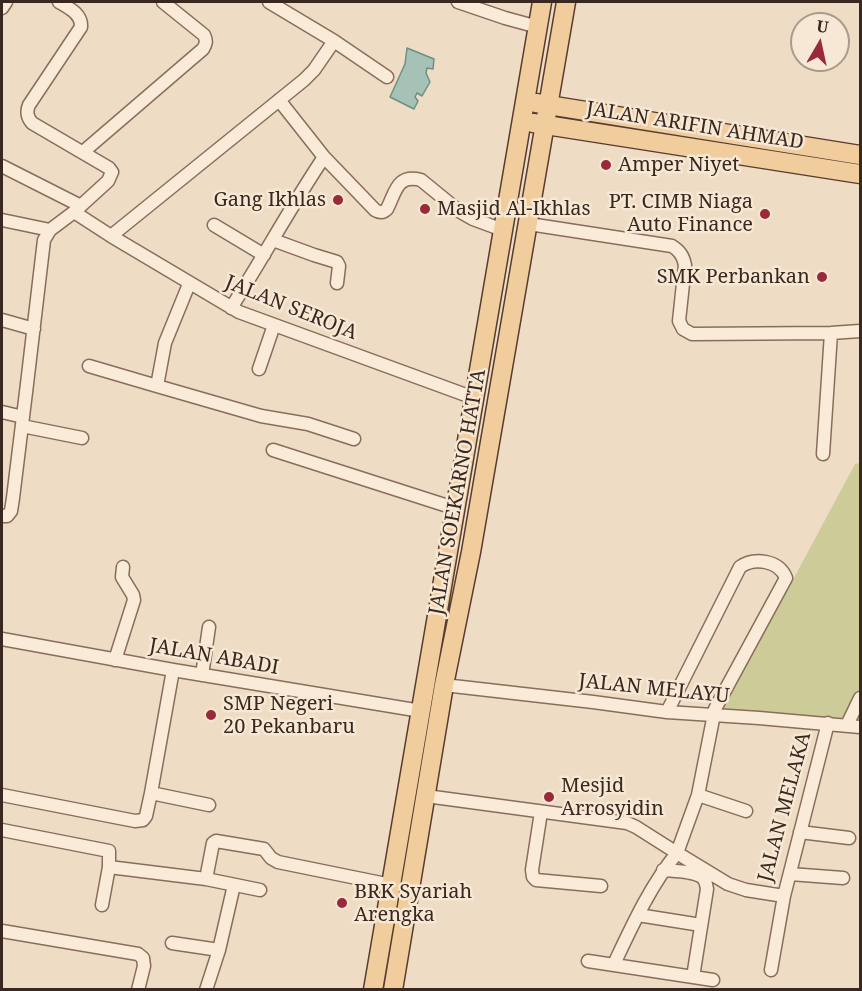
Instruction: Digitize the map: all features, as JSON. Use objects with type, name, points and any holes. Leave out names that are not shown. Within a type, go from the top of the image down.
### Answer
[{"type":"main road","name":"JALAN SOEKARNO HATTA","points":[[373,990],[542,2]]},
{"type":"main road","name":"JALAN SOEKARNO HATTA","points":[[393,990],[444,686],[471,552],[566,2]]},
{"type":"main road","points":[[531,67],[540,76],[553,73]]},
{"type":"main road","name":"JALAN ARIFIN AHMAD","points":[[526,101],[861,155]]},
{"type":"main road","name":"JALAN ARIFIN AHMAD","points":[[522,122],[861,174]]},
{"type":"main road","points":[[383,933],[402,935]]},
{"type":"street","points":[[2,9],[6,2]]},
{"type":"street","points":[[2,516],[10,513],[8,488],[22,422],[42,246],[50,230],[108,181],[112,172],[109,168],[32,123],[28,118],[29,105],[81,27],[77,14],[59,2]]},
{"type":"street","points":[[82,152],[205,46],[207,42],[204,35],[163,2]]},
{"type":"street","points":[[268,2],[334,41],[387,77]]},
{"type":"street","points":[[458,2],[538,27]]},
{"type":"street","points":[[111,236],[304,80],[314,70],[334,41]]},
{"type":"street","points":[[279,100],[324,157],[378,212],[385,212],[400,182],[413,178],[421,180],[466,215],[503,230]]},
{"type":"street","points":[[231,308],[324,157]]},
{"type":"street","name":"JALAN SEROJA","points":[[2,166],[77,209],[111,236],[231,308],[474,398]]},
{"type":"street","points":[[2,220],[50,230]]},
{"type":"street","points":[[529,224],[672,246],[678,250],[685,265],[679,321],[683,329],[692,334],[861,331]]},
{"type":"street","points":[[214,225],[264,255]]},
{"type":"street","points":[[273,240],[338,262],[337,283]]},
{"type":"street","points":[[157,386],[165,343],[189,284]]},
{"type":"street","points":[[2,320],[34,329]]},
{"type":"street","points":[[259,369],[274,325]]},
{"type":"street","points":[[823,454],[831,333]]},
{"type":"street","points":[[89,366],[261,416],[308,424],[354,439]]},
{"type":"street","points":[[2,412],[22,422],[82,438]]},
{"type":"street","points":[[273,450],[454,508]]},
{"type":"street","points":[[614,964],[663,870],[676,854],[698,795],[717,703],[786,578],[778,567],[764,561],[746,562],[740,567],[667,712]]},
{"type":"street","points":[[115,660],[135,600],[122,577],[123,567]]},
{"type":"street","points":[[202,675],[208,627]]},
{"type":"street","name":"JALAN ABADI","points":[[2,639],[421,711]]},
{"type":"street","points":[[2,795],[143,820],[151,794],[173,670]]},
{"type":"street","name":"JALAN MELAYU","points":[[444,686],[667,712],[861,727]]},
{"type":"street","points":[[847,725],[861,698]]},
{"type":"street","name":"JALAN MELAKA","points":[[426,796],[627,823],[728,884],[746,890],[784,896],[828,723]]},
{"type":"street","points":[[151,794],[209,805]]},
{"type":"street","points":[[698,795],[746,811]]},
{"type":"street","points":[[541,812],[532,870],[533,877],[536,880],[601,886]]},
{"type":"street","points":[[2,830],[109,851],[109,867],[102,905]]},
{"type":"street","points":[[800,832],[849,838]]},
{"type":"street","points":[[206,879],[213,843],[216,841],[264,849],[271,858],[278,862],[391,885]]},
{"type":"street","points":[[109,867],[206,879],[260,890]]},
{"type":"street","points":[[663,870],[699,875],[706,881],[707,889],[693,977]]},
{"type":"street","points":[[790,874],[843,878]]},
{"type":"street","points":[[206,990],[219,950],[234,885]]},
{"type":"street","points":[[771,970],[784,896]]},
{"type":"street","points":[[638,915],[701,925]]},
{"type":"street","points":[[2,931],[138,954],[143,958],[144,966],[138,990]]},
{"type":"street","points":[[172,943],[219,950]]},
{"type":"street","points":[[588,961],[712,980]]},
{"type":"shaded area","points":[[407,48],[434,59],[433,69],[427,68],[426,73],[430,82],[422,96],[417,93],[415,97],[418,101],[414,109],[390,97],[405,64]]},
{"type":"shaded area","points":[[860,463],[860,724],[711,714],[714,697],[779,585],[788,589],[855,464]]},
{"type":"place","name":"Amper Niyet","points":[[606,165]]},
{"type":"place","name":"Gang Ikhlas","points":[[338,200]]},
{"type":"place","name":"Masjid Al-Ikhlas","points":[[425,209]]},
{"type":"place","name":"PT. CIMB Niaga Auto Finance","points":[[765,214]]},
{"type":"place","name":"SMK Perbankan","points":[[822,277]]},
{"type":"place","name":"SMP Negeri 20 Pekanbaru","points":[[211,715]]},
{"type":"place","name":"Mesjid Arrosyidin","points":[[549,797]]},
{"type":"place","name":"BRK Syariah Arengka","points":[[342,903]]}]
